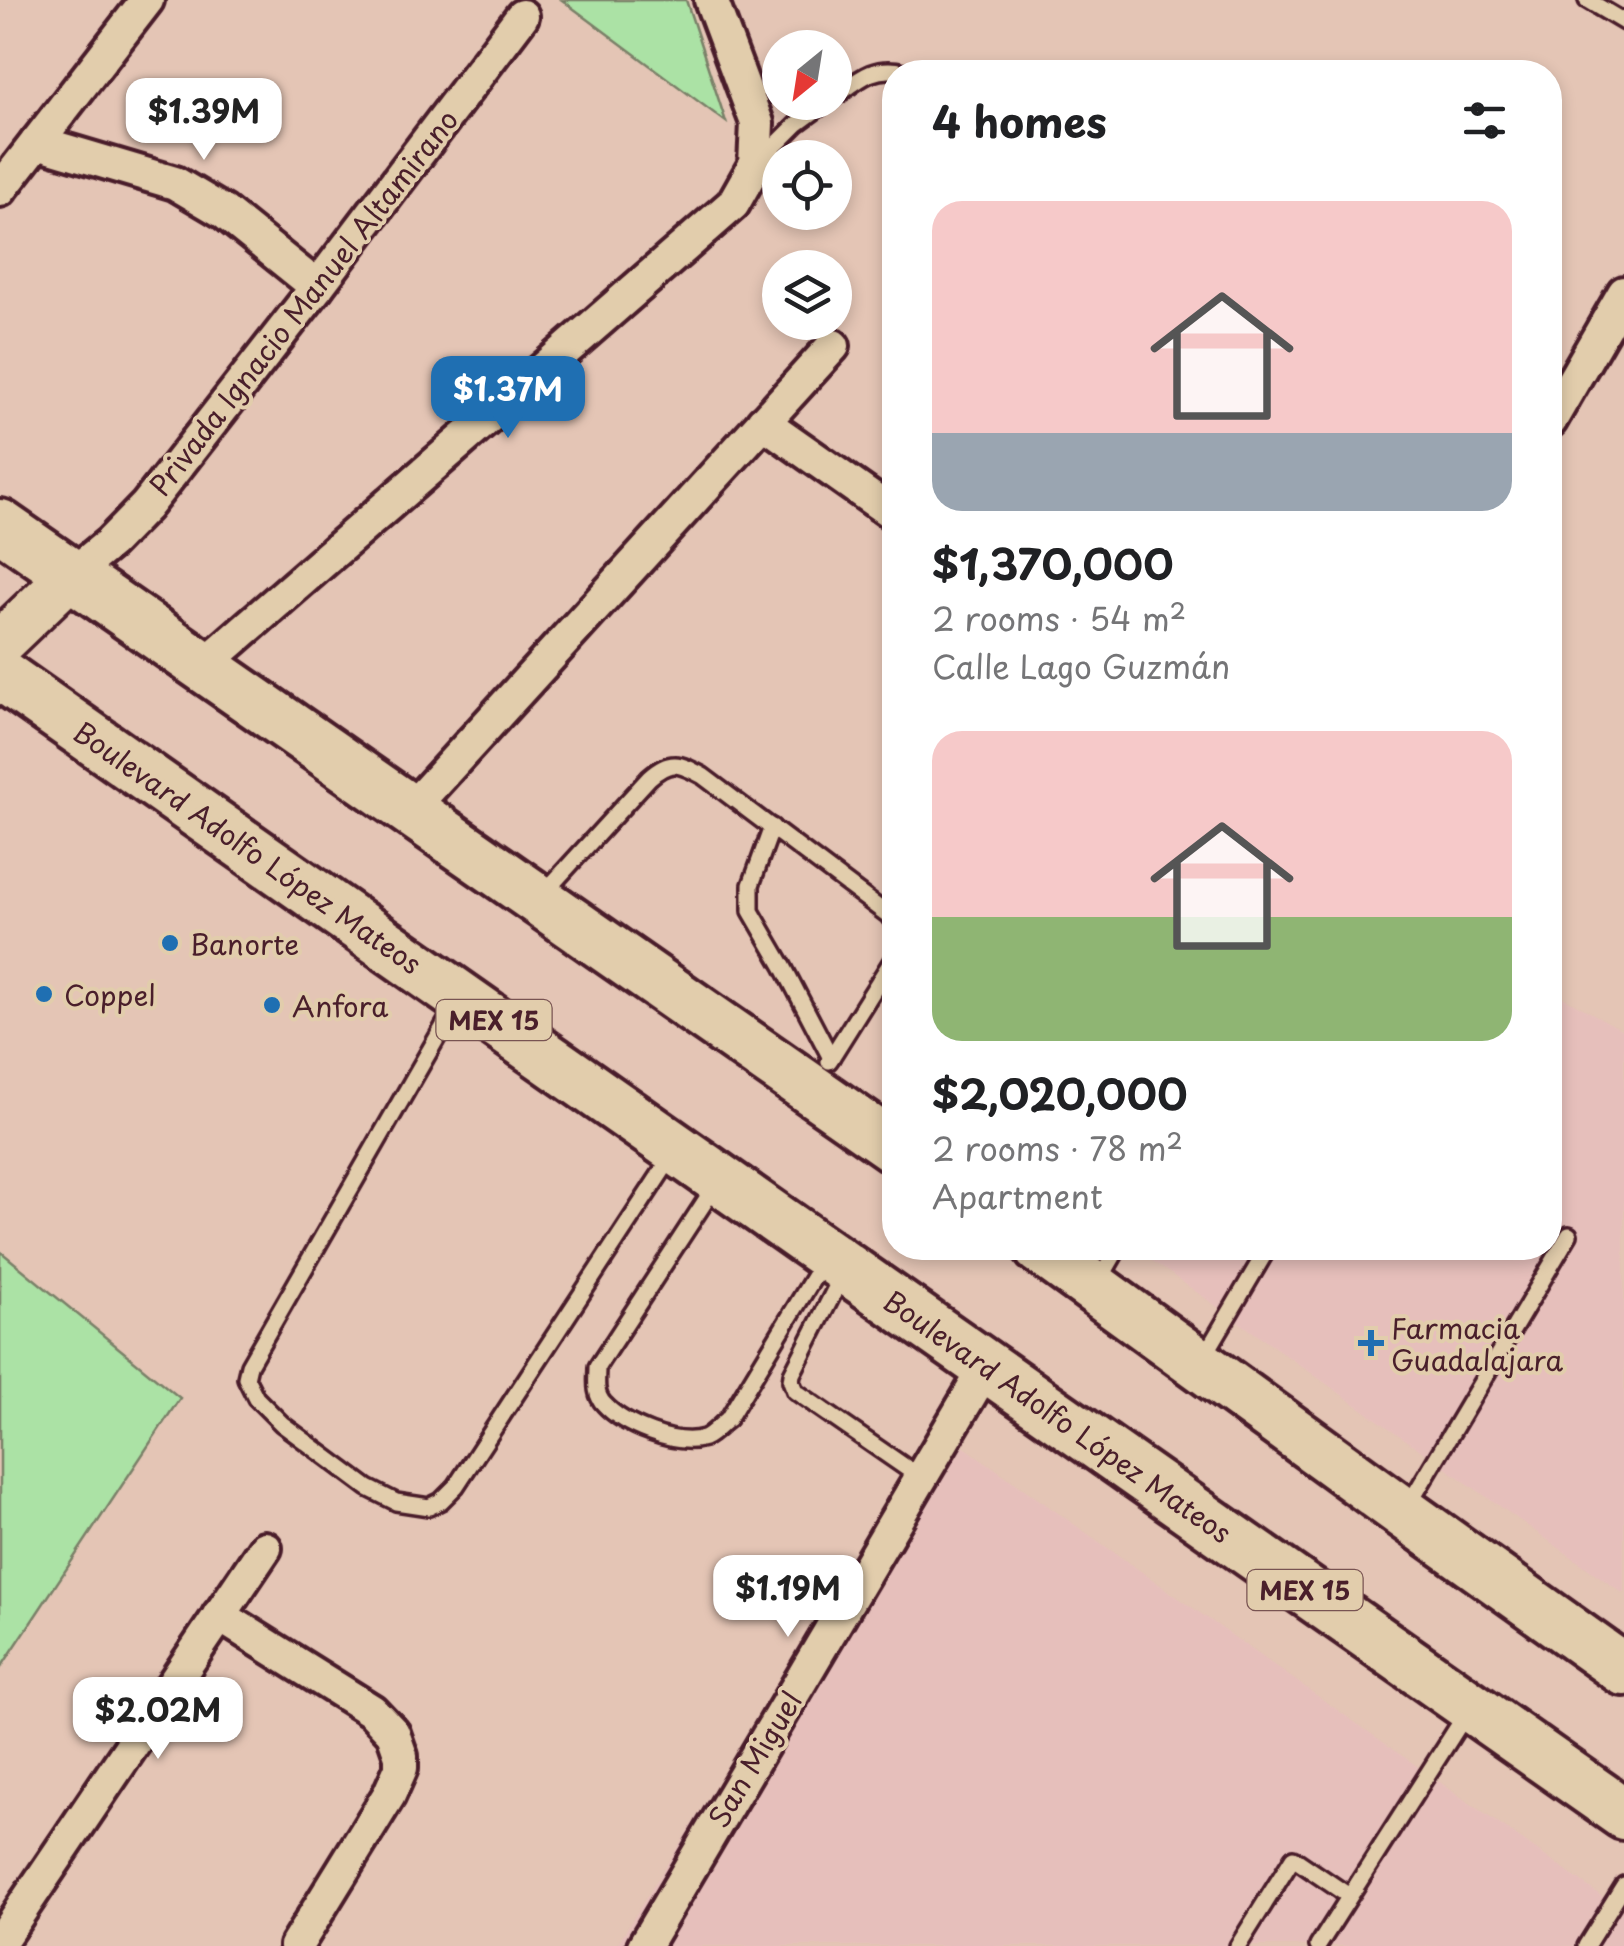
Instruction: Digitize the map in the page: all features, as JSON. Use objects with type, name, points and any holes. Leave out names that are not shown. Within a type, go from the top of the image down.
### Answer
[{"type":"main road","points":[[0,525],[537,900],[821,1074],[882,1135]]},
{"type":"main road","points":[[0,643],[70,576]]},
{"type":"main road","name":"Boulevard Adolfo López Mateos","points":[[0,674],[1624,1814]]},
{"type":"main road","points":[[1080,1260],[1107,1268],[1200,1364],[1624,1670]]},
{"type":"street","points":[[0,190],[147,0]]},
{"type":"street","points":[[202,666],[733,204],[755,165],[757,123],[710,0]]},
{"type":"street","name":"Privada Ignacio Manuel Altamirano","points":[[70,576],[146,506],[522,16]]},
{"type":"street","points":[[37,142],[174,183],[224,212],[316,287]]},
{"type":"street","points":[[1562,401],[1624,293]]},
{"type":"street","points":[[408,812],[833,346]]},
{"type":"street","points":[[763,422],[882,507]]},
{"type":"street","name":"San Miguel","points":[[644,1946],[987,1366]]},
{"type":"street","points":[[0,1941],[265,1548]]},
{"type":"street","points":[[219,1615],[372,1711],[393,1733],[401,1756],[401,1768],[389,1795],[296,1946]]},
{"type":"lane","points":[[1587,0],[1624,22]]},
{"type":"lane","points":[[852,85],[882,69]]},
{"type":"lane","points":[[755,165],[802,120]]},
{"type":"lane","points":[[537,900],[661,767],[672,764],[704,776],[882,910]]},
{"type":"lane","points":[[772,828],[752,885],[751,911],[783,966],[821,1074]]},
{"type":"lane","points":[[821,1074],[882,977]]},
{"type":"lane","points":[[461,997],[249,1366],[246,1378],[256,1398],[282,1424],[368,1488],[396,1502],[429,1507],[456,1486],[677,1148]]},
{"type":"lane","points":[[720,1178],[597,1367],[597,1391],[602,1404],[669,1440],[705,1438],[728,1419],[837,1261]]},
{"type":"lane","points":[[1562,1247],[1569,1235]]},
{"type":"lane","points":[[1200,1364],[1261,1260]]},
{"type":"lane","points":[[1404,1514],[1554,1260]]},
{"type":"lane","points":[[837,1261],[791,1382],[795,1391],[920,1478]]},
{"type":"lane","points":[[1318,1946],[1471,1706]]},
{"type":"lane","points":[[1238,1946],[1293,1858],[1349,1896]]},
{"type":"lane","points":[[1586,1946],[1624,1884]]},
{"type":"shaded area","points":[[1562,997],[1624,1031],[1624,1594],[1151,1260],[1562,1260]]},
{"type":"shaded area","points":[[939,1429],[1624,1912],[1624,1946],[616,1946]]},
{"type":"green space","points":[[562,0],[686,0],[726,122]]},
{"type":"green space","points":[[0,1251],[180,1398],[0,1669]]},
{"type":"place","name":"Banorte","points":[[170,943]]},
{"type":"place","name":"Coppel","points":[[44,994]]},
{"type":"place","name":"Anfora","points":[[272,1005]]},
{"type":"place","name":"Farmacia Guadalajara","points":[[1371,1343]]}]
